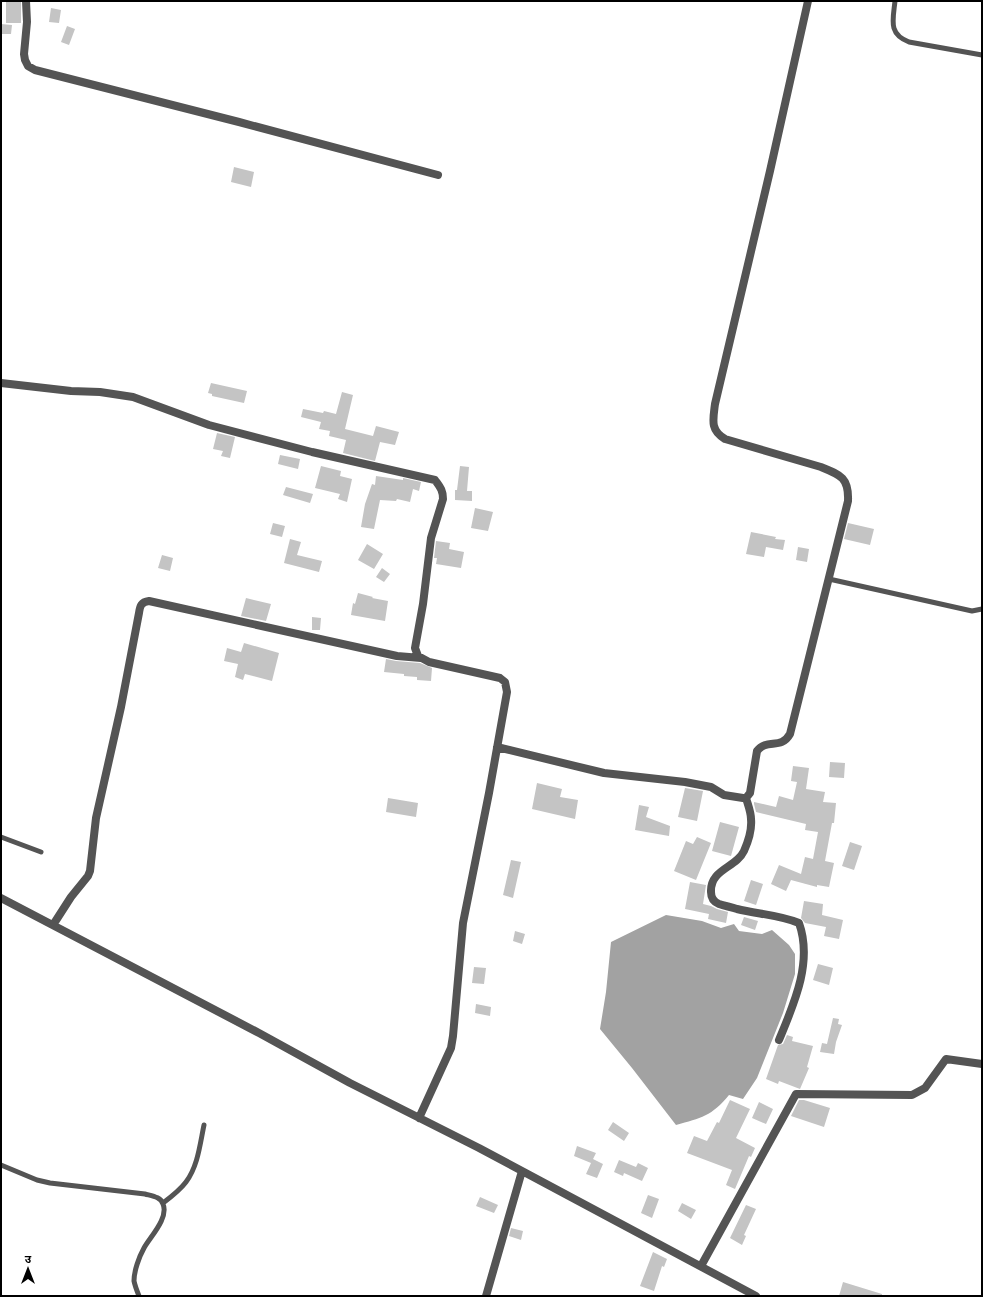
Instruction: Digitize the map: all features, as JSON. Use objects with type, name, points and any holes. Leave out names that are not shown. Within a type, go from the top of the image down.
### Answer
[{"type":"street","points":[[26,1],[28,18],[24,54],[28,66],[35,70],[438,175]]},
{"type":"street","points":[[746,798],[750,793],[757,751],[764,745],[787,740],[790,734],[848,501],[848,489],[846,483],[842,477],[834,472],[725,439],[715,431],[714,424],[716,404],[808,1]]},
{"type":"street","points":[[1,383],[71,391],[100,392],[133,397],[209,425],[312,452],[435,480],[442,488],[443,499],[430,545],[423,604],[416,639],[416,652],[421,658]]},
{"type":"street","points":[[53,925],[71,897],[88,876],[90,870],[96,818],[121,707],[138,613],[142,603],[149,601],[397,656],[421,658],[429,662],[500,678],[505,682],[507,692],[506,701],[463,923],[451,1048],[419,1118]]},
{"type":"street","points":[[497,748],[604,773],[684,782],[712,787],[724,795],[746,798]]},
{"type":"street","points":[[746,798],[751,819],[750,831],[743,852],[736,860],[716,875],[711,888],[711,895],[714,901],[721,905],[799,923],[804,941],[800,982],[796,999],[779,1040]]},
{"type":"street","points":[[1,898],[252,1029],[350,1083],[522,1171],[641,1236],[756,1296]]},
{"type":"street","points":[[701,1266],[796,1094],[912,1095],[925,1088],[946,1058],[982,1064]]},
{"type":"street","points":[[486,1296],[522,1171]]},
{"type":"lane","points":[[895,1],[893,27],[896,35],[901,39],[909,42],[982,55]]},
{"type":"lane","points":[[829,579],[972,611],[982,609]]},
{"type":"lane","points":[[1,837],[41,852]]},
{"type":"lane","points":[[163,1204],[178,1191],[192,1172],[196,1163],[204,1125]]},
{"type":"lane","points":[[1,1165],[37,1180],[50,1183],[145,1194],[160,1199],[163,1204],[163,1216],[144,1248],[136,1269],[134,1280],[139,1296]]},
{"type":"shaded area","points":[[666,915],[702,921],[721,928],[734,924],[739,931],[762,934],[772,930],[789,945],[795,954],[795,974],[783,1013],[757,1078],[743,1099],[729,1095],[717,1108],[706,1115],[676,1125],[600,1029],[606,992],[611,942]]},
{"type":"building","points":[[6,1],[21,1],[21,23],[6,23]]},
{"type":"building","points":[[51,8],[61,10],[59,23],[49,22]]},
{"type":"building","points":[[1,24],[12,25],[11,34],[1,34]]},
{"type":"building","points":[[67,26],[75,29],[69,45],[61,42]]},
{"type":"building","points":[[234,167],[254,172],[251,187],[231,182]]},
{"type":"building","points":[[211,383],[247,391],[244,403],[212,396],[212,394],[208,393]]},
{"type":"building","points":[[342,392],[353,395],[345,429],[373,436],[376,426],[399,432],[395,445],[380,442],[375,461],[343,453],[346,440],[329,436],[330,431],[319,429],[321,422],[301,417],[303,409],[336,414]]},
{"type":"building","points":[[217,433],[235,437],[230,458],[221,456],[223,451],[213,449]]},
{"type":"building","points":[[280,455],[300,459],[298,469],[278,464]]},
{"type":"building","points":[[321,466],[341,471],[340,476],[352,479],[347,502],[338,499],[340,494],[315,488]]},
{"type":"building","points":[[460,466],[469,467],[467,491],[472,491],[472,501],[455,500],[455,490],[457,490]]},
{"type":"building","points":[[376,476],[403,480],[403,478],[421,482],[419,491],[413,489],[410,502],[397,499],[396,501],[380,500],[374,529],[361,527],[365,504],[372,484],[375,485]]},
{"type":"building","points":[[286,487],[313,494],[310,503],[283,495]]},
{"type":"building","points":[[475,508],[493,512],[488,531],[471,528]]},
{"type":"building","points":[[273,523],[285,526],[282,537],[270,534]]},
{"type":"building","points":[[848,523],[874,529],[870,545],[844,539]]},
{"type":"building","points":[[751,532],[776,537],[775,539],[785,540],[783,550],[766,547],[764,557],[746,554]]},
{"type":"building","points":[[290,539],[301,542],[297,555],[322,561],[319,572],[284,563]]},
{"type":"building","points":[[436,541],[450,543],[449,549],[464,552],[461,568],[436,564],[437,558],[434,558]]},
{"type":"building","points":[[367,544],[383,554],[374,569],[358,560]]},
{"type":"building","points":[[798,547],[809,549],[807,562],[796,560]]},
{"type":"building","points":[[162,555],[173,558],[170,571],[158,568]]},
{"type":"building","points":[[382,568],[390,574],[384,582],[376,577]]},
{"type":"building","points":[[358,593],[373,597],[372,598],[388,601],[385,621],[351,615],[353,603],[355,604]]},
{"type":"building","points":[[246,598],[271,604],[266,621],[241,616]]},
{"type":"building","points":[[312,617],[321,618],[320,630],[312,630]]},
{"type":"building","points":[[244,643],[279,653],[272,681],[245,674],[243,680],[235,677],[238,664],[224,661],[227,648],[241,652]]},
{"type":"building","points":[[386,659],[420,663],[432,668],[431,681],[417,680],[417,677],[404,676],[404,674],[384,672]]},
{"type":"building","points":[[830,762],[845,763],[844,778],[829,777]]},
{"type":"building","points":[[793,766],[809,768],[806,789],[825,792],[823,802],[836,803],[834,823],[832,823],[825,861],[834,863],[829,887],[817,885],[817,887],[791,880],[786,891],[771,884],[779,865],[801,874],[805,857],[813,859],[818,832],[805,830],[806,824],[756,812],[754,804],[754,802],[776,807],[779,796],[793,800],[797,782],[791,781]]},
{"type":"building","points":[[537,783],[562,789],[560,797],[578,800],[575,819],[532,809]]},
{"type":"building","points":[[685,788],[703,791],[697,821],[678,817]]},
{"type":"building","points":[[388,798],[418,803],[416,817],[386,812]]},
{"type":"building","points":[[639,805],[649,807],[646,817],[670,826],[669,836],[635,830]]},
{"type":"building","points":[[720,822],[739,827],[731,856],[712,851]]},
{"type":"building","points":[[697,837],[711,843],[696,880],[674,871],[686,841],[693,844]]},
{"type":"building","points":[[850,842],[862,846],[854,870],[842,866]]},
{"type":"building","points":[[511,860],[521,862],[513,898],[503,895]]},
{"type":"building","points":[[751,880],[763,884],[756,905],[744,901]]},
{"type":"building","points":[[690,882],[706,885],[703,904],[728,912],[726,923],[708,919],[709,914],[685,909]]},
{"type":"building","points":[[804,901],[823,904],[822,915],[843,920],[839,939],[824,936],[826,927],[805,923],[801,918]]},
{"type":"building","points":[[744,917],[758,921],[755,930],[741,925]]},
{"type":"building","points":[[515,931],[525,934],[522,944],[513,941]]},
{"type":"building","points":[[818,964],[833,968],[829,985],[813,980]]},
{"type":"building","points":[[474,967],[486,968],[484,984],[472,983]]},
{"type":"building","points":[[476,1004],[491,1007],[490,1016],[475,1013]]},
{"type":"building","points":[[833,1018],[839,1019],[838,1024],[842,1025],[836,1042],[834,1054],[820,1052],[822,1043],[827,1044]]},
{"type":"building","points":[[787,1035],[793,1037],[792,1041],[813,1046],[807,1067],[809,1068],[800,1089],[779,1081],[778,1084],[766,1079],[778,1045],[783,1044]]},
{"type":"building","points":[[730,1100],[750,1109],[736,1138],[755,1148],[751,1157],[749,1156],[735,1189],[726,1185],[732,1170],[687,1153],[694,1136],[707,1141],[717,1122],[719,1123]]},
{"type":"building","points":[[799,1100],[804,1100],[830,1108],[824,1127],[791,1116]]},
{"type":"building","points":[[759,1102],[773,1109],[766,1124],[752,1118]]},
{"type":"building","points":[[613,1122],[629,1133],[624,1141],[608,1130]]},
{"type":"building","points":[[577,1146],[596,1153],[593,1159],[603,1164],[597,1178],[586,1174],[591,1163],[574,1156]]},
{"type":"building","points":[[619,1160],[636,1167],[638,1163],[648,1168],[642,1181],[624,1173],[623,1176],[614,1172]]},
{"type":"building","points":[[648,1195],[659,1199],[652,1218],[641,1213]]},
{"type":"building","points":[[480,1197],[498,1205],[494,1213],[476,1206]]},
{"type":"building","points":[[682,1203],[696,1210],[691,1219],[678,1211]]},
{"type":"building","points":[[746,1205],[756,1209],[744,1235],[746,1236],[742,1245],[730,1238]]},
{"type":"building","points":[[511,1228],[523,1231],[521,1240],[509,1236]]},
{"type":"building","points":[[653,1252],[667,1259],[664,1267],[662,1266],[654,1291],[640,1286]]},
{"type":"building","points":[[843,1282],[882,1294],[882,1296],[839,1296]]}]
